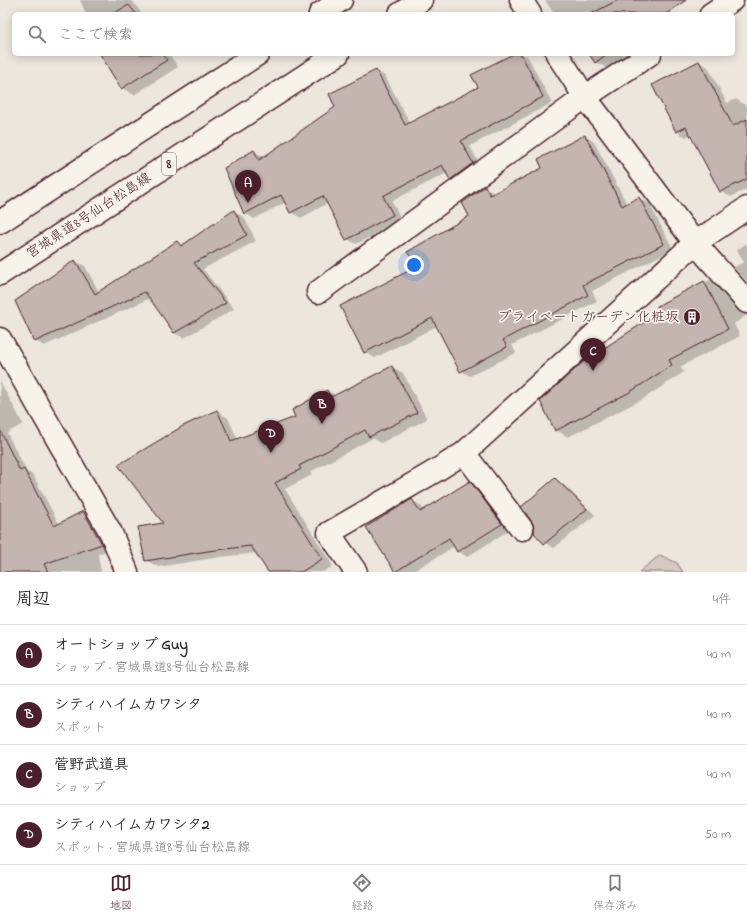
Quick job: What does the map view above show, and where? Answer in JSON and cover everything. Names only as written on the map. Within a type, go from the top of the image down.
[{"type":"street","points":[[323,12],[342,0]]},
{"type":"street","points":[[403,12],[422,0]]},
{"type":"street","points":[[521,0],[529,12]]},
{"type":"street","points":[[714,12],[732,0]]},
{"type":"street","points":[[0,222],[255,56]]},
{"type":"street","name":"宮城県道8号仙台松島線","points":[[0,274],[335,56]]},
{"type":"street","points":[[558,56],[585,97],[695,243],[747,302]]},
{"type":"street","points":[[318,292],[585,97],[647,56]]},
{"type":"street","points":[[356,572],[329,533],[464,453],[695,243],[747,208]]},
{"type":"street","points":[[0,339],[111,533],[126,572]]},
{"type":"street","points":[[464,453],[522,529]]},
{"type":"shaded area","points":[[660,555],[677,563],[683,572],[639,572]]},
{"type":"building","points":[[618,0],[686,0],[669,12],[595,12]]},
{"type":"building","points":[[129,5],[134,12],[116,12]]},
{"type":"building","points":[[101,56],[164,56],[167,60],[121,89]]},
{"type":"building","points":[[509,56],[522,56],[543,97],[461,141],[473,163],[450,180],[442,165],[383,196],[393,215],[346,240],[323,196],[290,213],[281,195],[244,214],[224,168],[254,150],[259,160],[335,107],[329,94],[376,70],[405,125],[478,87],[471,75]]},
{"type":"building","points":[[590,56],[604,56],[595,63]]},
{"type":"building","points":[[699,61],[733,126],[747,119],[747,179],[720,192],[686,127],[676,132],[652,85]]},
{"type":"building","points":[[585,135],[622,206],[639,197],[664,244],[583,285],[588,295],[503,340],[507,347],[460,372],[432,318],[364,353],[340,306],[418,266],[407,252],[469,216],[462,203],[485,186],[490,195],[542,168],[538,159]]},
{"type":"building","points":[[234,210],[247,235],[194,263],[226,303],[174,333],[145,292],[34,342],[15,301],[75,260],[95,294],[177,241],[181,246]]},
{"type":"building","points":[[704,281],[728,329],[669,360],[672,365],[630,392],[555,431],[540,401],[584,361],[660,312],[657,306]]},
{"type":"building","points":[[392,366],[417,413],[369,437],[365,430],[299,466],[301,469],[275,483],[322,559],[301,572],[268,572],[251,546],[145,561],[138,527],[163,523],[118,465],[183,426],[217,410],[231,441],[295,417],[292,410],[327,390],[331,397]]},
{"type":"building","points":[[0,430],[20,471],[24,469],[54,526],[83,511],[102,544],[44,564],[48,572],[0,572]]},
{"type":"building","points":[[555,478],[587,509],[544,544],[534,533],[532,522],[521,507]]},
{"type":"building","points":[[470,481],[502,524],[457,552],[449,538],[395,572],[366,527],[412,499],[420,512]]},
{"type":"place","name":"オートショップ Guy","points":[[248,203]]},
{"type":"place","name":"プライベートガーデン化粧坂","points":[[692,317]]},
{"type":"place","name":"菅野武道具","points":[[593,371]]},
{"type":"place","name":"シティハイムカワシタ","points":[[322,424]]},
{"type":"place","name":"シティハイムカワシタ2","points":[[271,453]]}]
